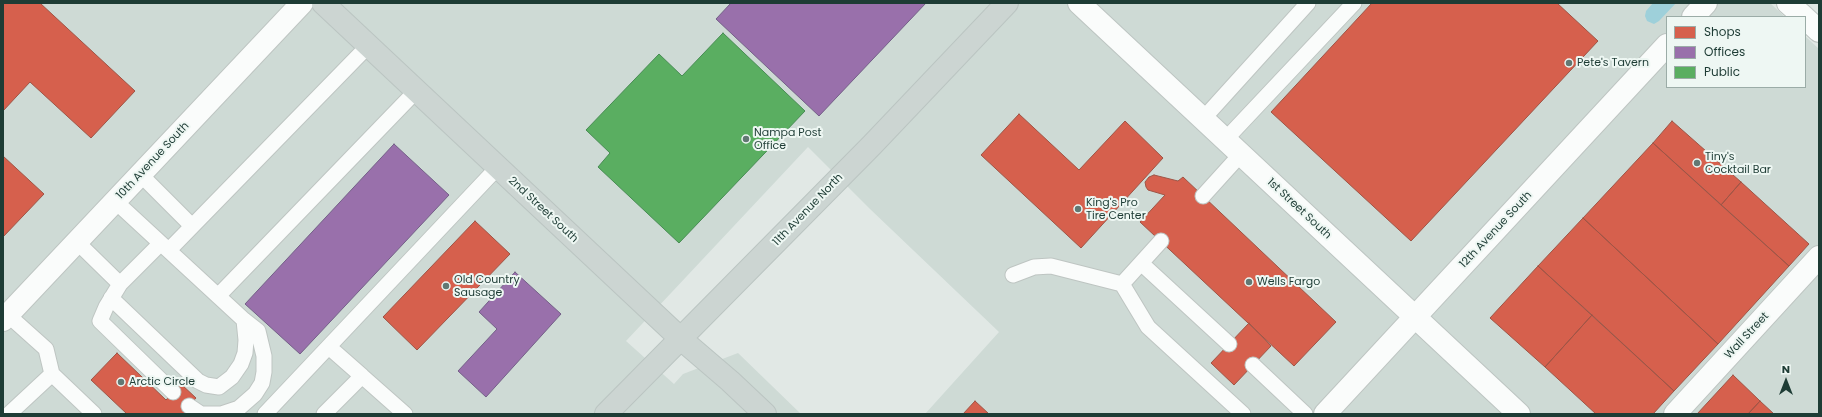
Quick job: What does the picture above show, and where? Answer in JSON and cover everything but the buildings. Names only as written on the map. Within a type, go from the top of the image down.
[{"type":"main road","name":"2nd Street South","points":[[322,3],[681,339],[730,381],[765,414]]},
{"type":"main road","name":"11th Avenue North","points":[[606,414],[872,145],[1007,3]]},
{"type":"street","name":"10th Avenue South","points":[[5,317],[302,3]]},
{"type":"street","name":"1st Street South","points":[[1079,3],[1519,414]]},
{"type":"street","points":[[1694,16],[1706,3]]},
{"type":"street","points":[[1788,3],[1802,16]]},
{"type":"street","points":[[1806,20],[1819,31]]},
{"type":"street","name":"12th Avenue South","points":[[1325,414],[1666,46]]},
{"type":"street","name":"Wall Street","points":[[1676,414],[1819,257]]},
{"type":"lane","points":[[1203,119],[1308,3]]},
{"type":"lane","points":[[1203,196],[1233,147],[1354,3]]},
{"type":"lane","points":[[173,392],[100,321],[111,298],[120,284],[164,247],[192,226],[368,46]]},
{"type":"lane","points":[[218,296],[416,91]]},
{"type":"lane","points":[[265,414],[498,168]]},
{"type":"lane","points":[[140,174],[192,226]]},
{"type":"lane","points":[[115,201],[244,320],[258,331],[264,356],[264,372],[262,383],[255,394],[239,408],[221,414],[201,414],[189,406]]},
{"type":"lane","points":[[1122,284],[1161,241]]},
{"type":"lane","points":[[77,242],[120,284]]},
{"type":"lane","points":[[1141,262],[1229,344]]},
{"type":"lane","points":[[1013,275],[1034,268],[1051,266],[1122,284],[1148,327],[1243,414]]},
{"type":"lane","points":[[111,298],[198,381],[206,385],[219,387],[232,377],[242,364],[246,340],[244,320]]},
{"type":"lane","points":[[5,317],[46,349],[52,374],[94,414]]},
{"type":"lane","points":[[329,347],[362,376],[399,412]]},
{"type":"lane","points":[[1253,365],[1305,414]]},
{"type":"lane","points":[[9,414],[52,374]]},
{"type":"lane","points":[[324,414],[362,376]]},
{"type":"shaded area","points":[[3,3],[1770,3],[1784,16],[1666,16],[1666,88],[1806,88],[1806,37],[1819,49],[1819,414],[925,414],[999,332],[870,209],[808,147],[626,341],[674,384],[683,374],[738,353],[801,414],[3,414]]},
{"type":"water","points":[[1653,3],[1676,3],[1659,21],[1654,24],[1647,21],[1645,16],[1646,11]]},
{"type":"place","name":"Pete's Tavern","points":[[1569,63]]},
{"type":"place","name":"Nampa Post Office","points":[[746,139]]},
{"type":"place","name":"Tiny's Cocktail Bar","points":[[1697,163]]},
{"type":"place","name":"King's Pro Tire Center","points":[[1078,209]]},
{"type":"place","name":"Wells Fargo","points":[[1249,282]]},
{"type":"place","name":"Old Country Sausage","points":[[446,286]]},
{"type":"place","name":"Arctic Circle","points":[[121,382]]}]
